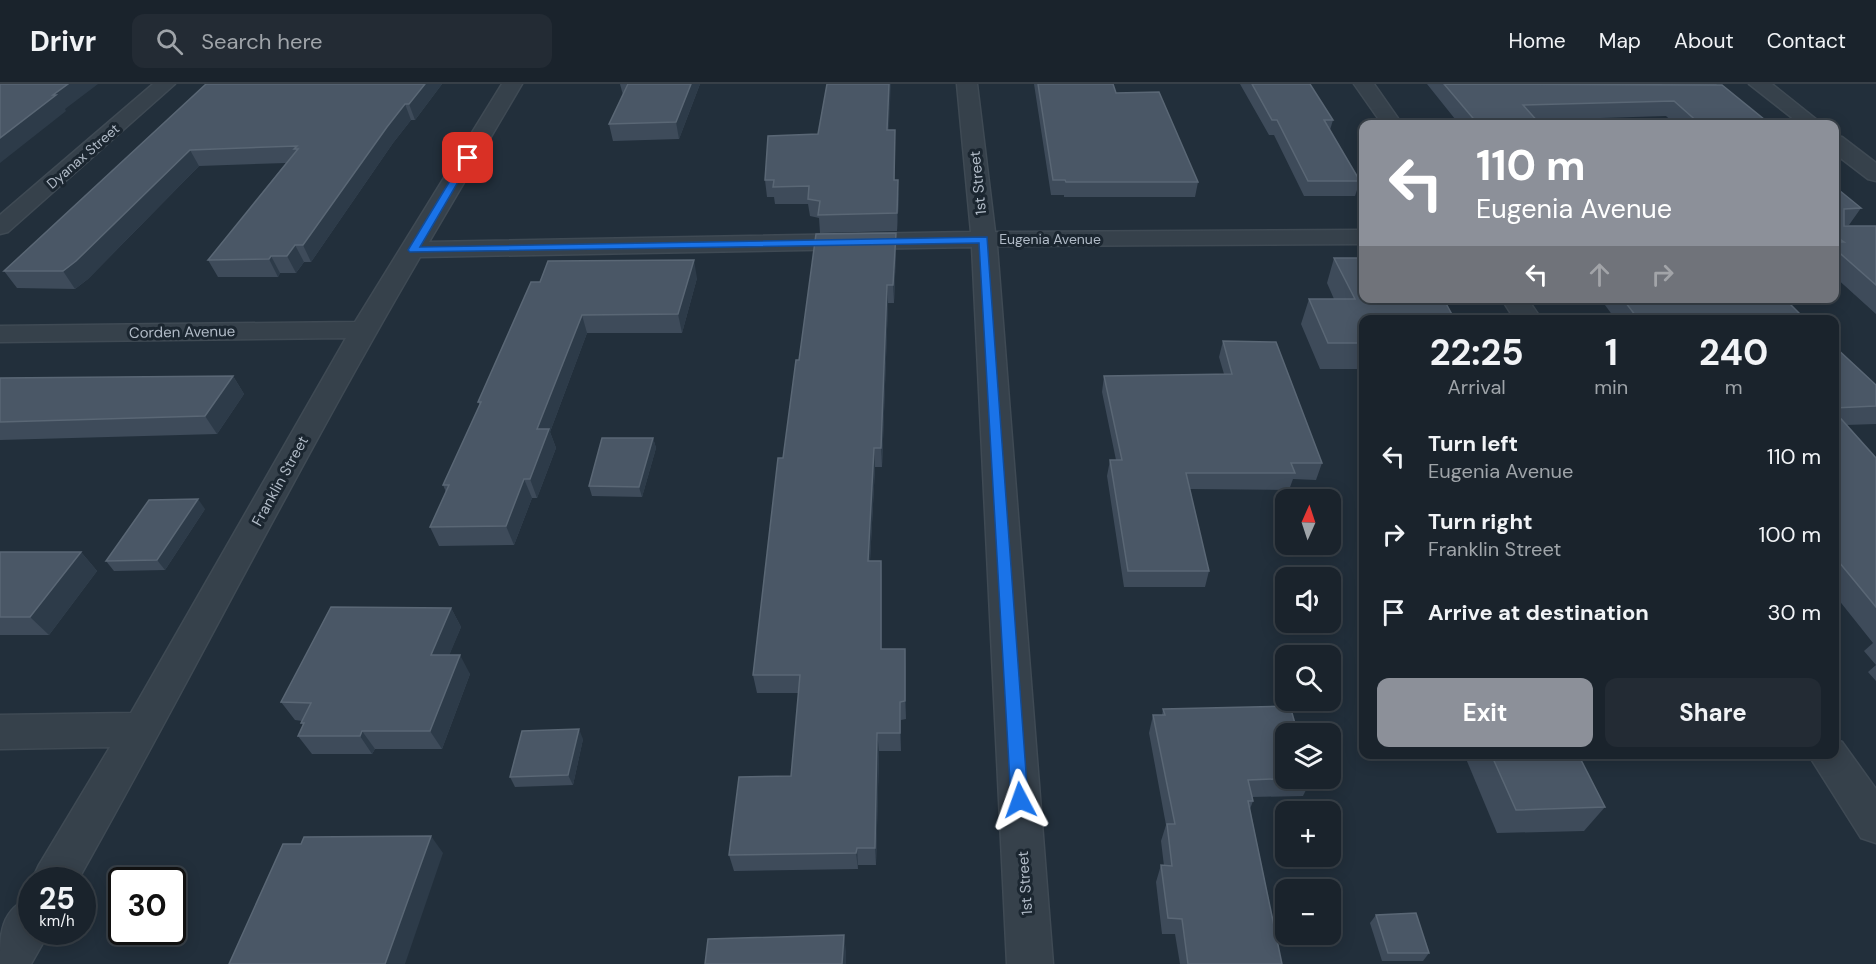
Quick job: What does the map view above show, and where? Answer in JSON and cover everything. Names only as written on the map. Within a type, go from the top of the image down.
[{"type":"street","name":"Dyanax Street","points":[[0,227],[165,84]]},
{"type":"street","name":"Franklin Street","points":[[62,867],[142,730],[364,330],[512,84]]},
{"type":"street","name":"1st Street","points":[[967,84],[984,239],[1030,964]]},
{"type":"street","points":[[1364,84],[1389,120]]},
{"type":"street","points":[[1759,84],[1807,120]]},
{"type":"street","points":[[1839,146],[1876,174]]},
{"type":"street","name":"Eugenia Avenue","points":[[413,250],[984,239],[1359,237]]},
{"type":"street","name":"Corden Avenue","points":[[0,334],[364,330]]},
{"type":"street","points":[[0,732],[142,730]]},
{"type":"street","points":[[1831,759],[1876,824]]},
{"type":"street","points":[[5,964],[18,942]]},
{"type":"building","points":[[0,84],[68,84],[0,138]]},
{"type":"building","points":[[206,84],[425,84],[387,127],[303,245],[295,245],[287,256],[271,256],[269,259],[208,260],[298,149],[294,149],[297,146],[190,150],[63,271],[4,271]]},
{"type":"building","points":[[628,84],[691,84],[676,122],[609,124]]},
{"type":"building","points":[[827,84],[889,84],[887,130],[895,130],[894,180],[898,180],[897,213],[818,215],[820,201],[808,199],[809,186],[773,187],[774,180],[765,180],[768,136],[818,134]]},
{"type":"building","points":[[1038,84],[1113,84],[1116,93],[1159,92],[1198,182],[1066,182],[1065,180],[1053,180]]},
{"type":"building","points":[[1252,84],[1310,84],[1333,120],[1324,120],[1359,181],[1308,181],[1277,120],[1272,120]]},
{"type":"building","points":[[1444,84],[1722,85],[1765,120],[1695,120],[1674,101],[1523,105],[1536,120],[1475,120]]},
{"type":"building","points":[[1839,190],[1861,208],[1844,209],[1844,226],[1876,226],[1876,285],[1839,252],[1839,242],[1844,242],[1839,238]]},
{"type":"building","points":[[896,233],[893,285],[887,285],[881,448],[874,448],[868,561],[881,561],[881,649],[905,649],[905,701],[900,702],[900,733],[877,733],[875,848],[857,848],[856,853],[729,855],[739,777],[791,776],[800,675],[753,675],[778,458],[783,458],[816,234]]},
{"type":"building","points":[[1334,258],[1359,258],[1359,303],[1446,303],[1452,315],[1359,315],[1359,343],[1328,343],[1309,299],[1355,299]]},
{"type":"building","points":[[694,260],[678,314],[582,315],[537,429],[549,429],[530,479],[524,479],[506,526],[430,527],[449,485],[443,485],[481,402],[478,402],[531,282],[540,282],[548,261]]},
{"type":"building","points":[[1626,303],[1789,303],[1801,315],[1635,315]]},
{"type":"building","points":[[1223,341],[1276,342],[1322,463],[1291,463],[1295,473],[1186,473],[1209,571],[1128,571],[1110,460],[1122,460],[1104,376],[1232,374]]},
{"type":"building","points":[[1839,351],[1876,385],[1876,406],[1839,408]]},
{"type":"building","points":[[233,376],[205,416],[0,422],[0,378]]},
{"type":"building","points":[[1839,417],[1876,458],[1876,607],[1839,562]]},
{"type":"building","points":[[602,438],[653,438],[639,487],[589,486]]},
{"type":"building","points":[[198,499],[157,560],[106,561],[149,500]]},
{"type":"building","points":[[0,552],[81,552],[30,617],[0,617]]},
{"type":"building","points":[[331,607],[451,608],[431,655],[460,655],[430,731],[362,731],[360,736],[298,736],[304,723],[301,723],[311,703],[281,702]]},
{"type":"building","points":[[1275,706],[1275,711],[1291,711],[1295,723],[1275,723],[1275,779],[1248,780],[1253,801],[1248,801],[1275,930],[1275,945],[1278,945],[1282,964],[1188,964],[1182,919],[1168,918],[1161,865],[1172,866],[1167,824],[1175,824],[1153,715],[1165,715],[1163,709]]},
{"type":"building","points":[[579,729],[568,775],[510,777],[522,731]]},
{"type":"building","points":[[1493,759],[1581,759],[1605,807],[1516,810]]},
{"type":"building","points":[[431,836],[385,964],[229,964],[283,844],[301,844],[304,837]]},
{"type":"building","points":[[1416,913],[1429,953],[1388,953],[1376,915]]},
{"type":"building","points":[[844,935],[842,964],[705,964],[708,939]]},
{"type":"route","points":[[468,158],[413,250],[984,239],[1020,800]]}]
